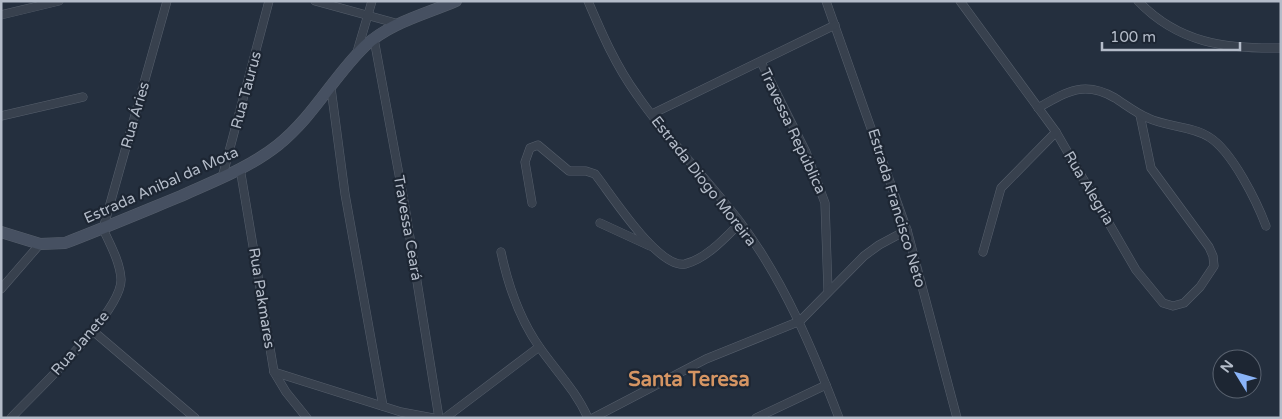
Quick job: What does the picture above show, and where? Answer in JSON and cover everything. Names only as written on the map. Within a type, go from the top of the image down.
[{"type":"street","points":[[1,15],[59,1]]},
{"type":"street","name":"Rua Áries","points":[[103,228],[167,1]]},
{"type":"street","name":"Rua Taurus","points":[[222,178],[269,1]]},
{"type":"street","points":[[315,1],[399,24]]},
{"type":"street","points":[[356,56],[372,1]]},
{"type":"street","name":"Estrada Anibal da Mota","points":[[1,232],[40,244],[65,243],[222,178],[278,145],[317,107],[356,56],[374,39],[399,24],[456,1]]},
{"type":"street","name":"Estrada Diogo Moreira","points":[[588,1],[611,53],[652,114],[740,223],[800,321],[839,418]]},
{"type":"street","name":"Estrada Francisco Neto","points":[[826,1],[907,230],[957,418]]},
{"type":"street","name":"Rua Alegria","points":[[960,1],[1056,132],[1136,270],[1163,303],[1173,306],[1184,303],[1206,280],[1214,266],[1214,256],[1209,246],[1152,168],[1140,115]]},
{"type":"street","points":[[1138,1],[1154,18],[1179,33],[1213,44],[1246,49],[1281,48]]},
{"type":"street","points":[[652,114],[835,25]]},
{"type":"street","name":"Travessa Ceará","points":[[374,39],[405,207],[439,418]]},
{"type":"street","name":"Travessa República","points":[[761,62],[806,152],[825,203],[828,290]]},
{"type":"street","points":[[331,88],[345,194],[383,406]]},
{"type":"street","points":[[1038,108],[1074,89],[1086,89],[1114,98],[1140,115],[1158,123],[1210,137],[1218,144],[1256,198],[1266,226]]},
{"type":"street","points":[[1,116],[83,97]]},
{"type":"street","points":[[983,252],[1001,188],[1056,132]]},
{"type":"street","points":[[532,203],[525,162],[530,148],[538,144],[569,171],[586,171],[595,174],[652,247],[673,263],[683,264],[695,260],[720,243],[740,223]]},
{"type":"street","name":"Rua Pakmares","points":[[240,168],[274,372],[286,392],[307,418]]},
{"type":"street","points":[[600,223],[652,247]]},
{"type":"street","name":"Rua Janete","points":[[11,418],[94,331],[115,302],[120,291],[121,279],[116,258],[103,228]]},
{"type":"street","points":[[593,418],[706,358],[800,321],[828,290],[864,256],[879,244],[907,230]]},
{"type":"street","points":[[1,289],[40,244]]},
{"type":"street","points":[[501,252],[511,290],[528,328],[539,347],[578,396],[588,418]]},
{"type":"street","points":[[94,331],[194,418]]},
{"type":"street","points":[[445,418],[454,416],[539,347]]},
{"type":"street","points":[[274,372],[383,406],[433,418]]},
{"type":"street","points":[[756,418],[826,385]]},
{"type":"district","name":"Santa Teresa","points":[[689,380]]}]
